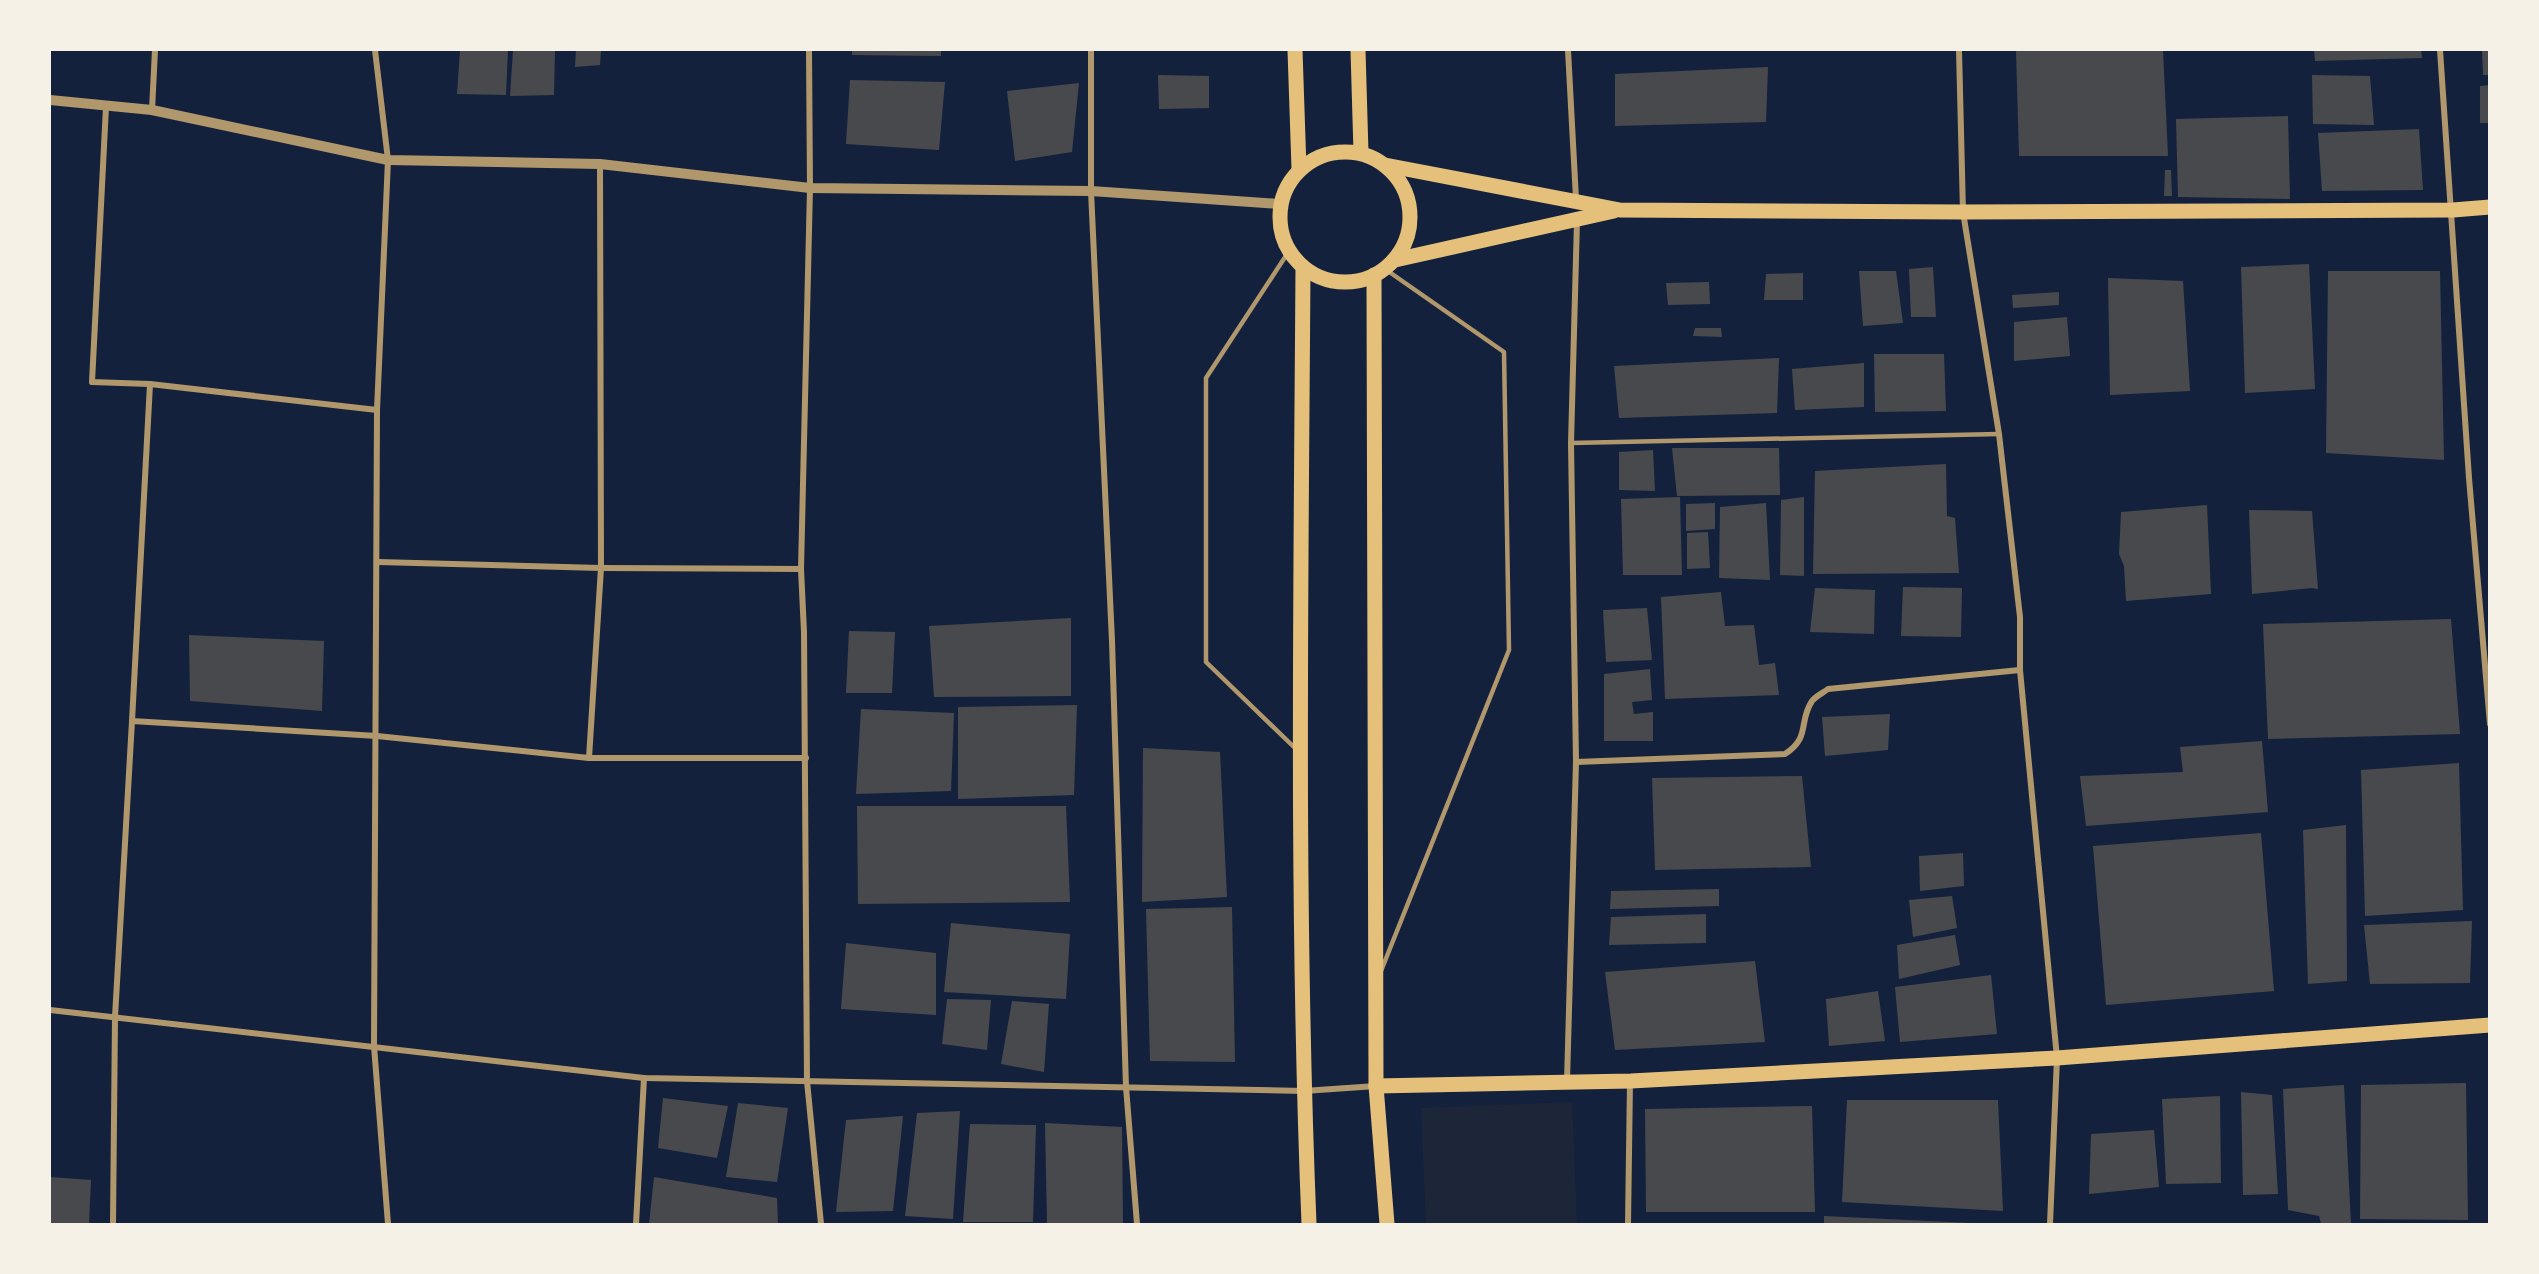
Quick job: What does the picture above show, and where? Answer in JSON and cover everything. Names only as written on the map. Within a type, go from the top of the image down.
[{"type":"main road","points":[[1294,50],[1299,169]]},
{"type":"main road","points":[[1358,50],[1361,153]]},
{"type":"main road","points":[[1387,1224],[1376,1086],[1385,268],[1406,242],[1410,221],[1408,200],[1400,181],[1374,157],[1339,151],[1317,156],[1299,169],[1286,185],[1280,204],[1279,221],[1282,236],[1289,251],[1303,267],[1319,277],[1338,282],[1356,281],[1385,268],[1620,210]]},
{"type":"main road","points":[[1385,165],[1620,210],[1963,212],[2453,210],[2490,207]]},
{"type":"main road","points":[[1303,267],[1300,753],[1304,1091],[1309,1224]]},
{"type":"main road","points":[[1376,1086],[1630,1081],[2057,1058],[2490,1025]]},
{"type":"street","points":[[152,110],[155,50]]},
{"type":"street","points":[[375,50],[388,160],[377,410],[374,1046],[388,1224]]},
{"type":"street","points":[[808,50],[810,188],[801,568],[806,758],[807,1081],[821,1224]]},
{"type":"street","points":[[1091,50],[1091,191],[1112,641],[1126,1087],[1137,1224]]},
{"type":"street","points":[[1567,1082],[1576,762],[1571,442],[1578,219],[1568,50]]},
{"type":"street","points":[[1959,50],[1963,212],[1999,434],[2020,617],[2020,670],[2057,1058],[2050,1224]]},
{"type":"street","points":[[2440,50],[2453,210],[2469,478],[2490,724]]},
{"type":"street","points":[[50,100],[152,110],[388,160],[600,164],[810,188],[1091,191],[1280,204]]},
{"type":"street","points":[[106,107],[92,382],[150,384],[377,410]]},
{"type":"street","points":[[590,758],[601,568],[600,164]]},
{"type":"street","points":[[113,1224],[115,1017],[150,384]]},
{"type":"street","points":[[378,562],[601,568],[801,568]]},
{"type":"street","points":[[1576,762],[1785,754],[1796,747],[1802,736],[1808,711],[1814,698],[1828,689],[2020,670]]},
{"type":"street","points":[[132,721],[377,736],[590,758],[806,758]]},
{"type":"street","points":[[50,1010],[644,1078],[1304,1091],[1376,1086]]},
{"type":"street","points":[[636,1224],[644,1078]]},
{"type":"street","points":[[1628,1224],[1630,1081]]},
{"type":"lane","points":[[1289,251],[1206,378],[1206,662],[1300,753]]},
{"type":"lane","points":[[1376,982],[1509,650],[1504,352],[1385,268]]},
{"type":"lane","points":[[1571,442],[1999,434]]},
{"type":"shaded area","points":[[1572,1102],[1577,1224],[1426,1224],[1421,1108]]},
{"type":"building","points":[[460,50],[508,50],[506,95],[457,94]]},
{"type":"building","points":[[513,50],[555,50],[554,95],[510,96]]},
{"type":"building","points":[[576,50],[601,50],[600,65],[575,67]]},
{"type":"building","points":[[852,50],[941,50],[941,56],[852,55]]},
{"type":"building","points":[[2016,50],[2163,50],[2168,156],[2019,156]]},
{"type":"building","points":[[2314,50],[2421,50],[2422,58],[2315,61]]},
{"type":"building","points":[[2482,50],[2490,50],[2490,75],[2483,75]]},
{"type":"building","points":[[1768,67],[1766,122],[1615,126],[1615,74]]},
{"type":"building","points":[[1158,75],[1209,76],[1209,108],[1159,109]]},
{"type":"building","points":[[2312,75],[2370,76],[2374,125],[2313,124]]},
{"type":"building","points":[[850,80],[945,82],[939,150],[846,144]]},
{"type":"building","points":[[1079,83],[1072,152],[1015,161],[1007,91]]},
{"type":"building","points":[[2490,85],[2490,123],[2480,123],[2480,86]]},
{"type":"building","points":[[2288,116],[2290,199],[2178,197],[2176,119]]},
{"type":"building","points":[[2419,129],[2423,190],[2322,191],[2318,133]]},
{"type":"building","points":[[2165,170],[2171,170],[2172,196],[2164,196]]},
{"type":"building","points":[[2309,264],[2315,389],[2245,393],[2241,267]]},
{"type":"building","points":[[1933,267],[1936,317],[1911,317],[1909,269]]},
{"type":"building","points":[[1859,271],[1896,271],[1903,323],[1863,326]]},
{"type":"building","points":[[2328,271],[2440,271],[2444,460],[2326,453]]},
{"type":"building","points":[[1803,273],[1803,300],[1764,300],[1766,274]]},
{"type":"building","points":[[2108,278],[2183,281],[2190,391],[2110,395]]},
{"type":"building","points":[[1709,282],[1710,304],[1668,305],[1666,283]]},
{"type":"building","points":[[2059,292],[2059,305],[2013,308],[2012,295]]},
{"type":"building","points":[[2067,317],[2070,356],[2014,361],[2014,322]]},
{"type":"building","points":[[1695,328],[1721,328],[1722,337],[1693,336]]},
{"type":"building","points":[[1874,354],[1944,354],[1946,411],[1875,412]]},
{"type":"building","points":[[1779,358],[1777,413],[1619,418],[1614,366]]},
{"type":"building","points":[[1864,363],[1864,407],[1795,410],[1792,369]]},
{"type":"building","points":[[1672,448],[1779,448],[1780,495],[1677,496]]},
{"type":"building","points":[[1653,450],[1655,491],[1619,490],[1619,452]]},
{"type":"building","points":[[1946,464],[1947,516],[1955,518],[1959,573],[1813,574],[1815,471]]},
{"type":"building","points":[[1680,497],[1682,575],[1623,575],[1621,499]]},
{"type":"building","points":[[1804,497],[1804,576],[1780,575],[1781,500]]},
{"type":"building","points":[[1715,503],[1715,529],[1686,531],[1686,504]]},
{"type":"building","points":[[1766,503],[1770,580],[1719,578],[1720,507]]},
{"type":"building","points":[[2207,505],[2211,594],[2126,601],[2124,566],[2119,554],[2121,512]]},
{"type":"building","points":[[2249,510],[2312,511],[2318,589],[2252,594]]},
{"type":"building","points":[[1708,532],[1710,568],[1687,569],[1687,533]]},
{"type":"building","points":[[1903,587],[1962,588],[1961,637],[1901,636]]},
{"type":"building","points":[[1815,588],[1875,590],[1874,634],[1810,632]]},
{"type":"building","points":[[1721,592],[1725,626],[1754,625],[1759,665],[1775,663],[1779,695],[1665,699],[1661,597]]},
{"type":"building","points":[[1647,608],[1652,660],[1606,662],[1603,610]]},
{"type":"building","points":[[1071,618],[1071,696],[934,697],[929,626]]},
{"type":"building","points":[[2451,619],[2460,734],[2268,739],[2263,624]]},
{"type":"building","points":[[849,631],[895,632],[892,693],[846,693]]},
{"type":"building","points":[[189,635],[324,641],[322,711],[190,701]]},
{"type":"building","points":[[1650,669],[1652,700],[1632,702],[1634,714],[1653,712],[1653,741],[1604,741],[1604,674]]},
{"type":"building","points":[[1077,705],[1074,795],[958,799],[958,707]]},
{"type":"building","points":[[861,709],[954,713],[951,791],[856,794]]},
{"type":"building","points":[[1890,714],[1888,750],[1825,756],[1822,717]]},
{"type":"building","points":[[2262,741],[2268,812],[2086,826],[2080,776],[2183,772],[2180,747]]},
{"type":"building","points":[[1143,748],[1220,752],[1227,897],[1142,902]]},
{"type":"building","points":[[2459,763],[2463,910],[2365,916],[2361,770]]},
{"type":"building","points":[[1802,776],[1811,867],[1655,870],[1652,778]]},
{"type":"building","points":[[857,806],[1066,806],[1070,902],[858,904]]},
{"type":"building","points":[[2346,825],[2347,981],[2308,984],[2303,830]]},
{"type":"building","points":[[2261,833],[2274,991],[2106,1005],[2093,846]]},
{"type":"building","points":[[1963,853],[1964,886],[1920,891],[1919,856]]},
{"type":"building","points":[[1719,889],[1719,906],[1610,909],[1611,891]]},
{"type":"building","points":[[1952,896],[1957,928],[1913,937],[1909,900]]},
{"type":"building","points":[[1232,907],[1235,1062],[1150,1061],[1146,909]]},
{"type":"building","points":[[1706,914],[1706,943],[1609,945],[1611,917]]},
{"type":"building","points":[[2472,921],[2470,983],[2370,984],[2364,925]]},
{"type":"building","points":[[951,923],[1070,934],[1066,999],[944,992]]},
{"type":"building","points":[[1955,935],[1960,965],[1899,979],[1897,945]]},
{"type":"building","points":[[846,943],[936,953],[936,1015],[841,1009]]},
{"type":"building","points":[[1755,961],[1765,1042],[1615,1050],[1605,972]]},
{"type":"building","points":[[1991,975],[1997,1034],[1900,1042],[1895,987]]},
{"type":"building","points":[[1878,991],[1885,1041],[1829,1046],[1826,999]]},
{"type":"building","points":[[947,999],[991,1000],[987,1050],[942,1044]]},
{"type":"building","points":[[1012,1001],[1049,1004],[1044,1072],[1001,1064]]},
{"type":"building","points":[[2466,1083],[2468,1220],[2360,1219],[2361,1085]]},
{"type":"building","points":[[2344,1085],[2351,1224],[2321,1224],[2319,1216],[2288,1210],[2283,1089]]},
{"type":"building","points":[[2241,1092],[2272,1095],[2278,1194],[2243,1195]]},
{"type":"building","points":[[2220,1096],[2221,1183],[2166,1184],[2162,1099]]},
{"type":"building","points":[[663,1098],[728,1106],[717,1158],[658,1148]]},
{"type":"building","points":[[1847,1100],[1998,1100],[2003,1211],[1842,1202]]},
{"type":"building","points":[[738,1103],[788,1108],[777,1182],[726,1177]]},
{"type":"building","points":[[1812,1106],[1815,1212],[1646,1212],[1645,1109]]},
{"type":"building","points":[[960,1111],[953,1219],[905,1216],[917,1113]]},
{"type":"building","points":[[903,1116],[893,1211],[836,1212],[846,1120]]},
{"type":"building","points":[[1045,1123],[1122,1127],[1123,1224],[1047,1223]]},
{"type":"building","points":[[970,1124],[1036,1125],[1033,1222],[963,1222]]},
{"type":"building","points":[[2154,1130],[2159,1187],[2089,1194],[2091,1134]]},
{"type":"building","points":[[50,1177],[91,1180],[89,1224],[50,1224]]},
{"type":"building","points":[[654,1177],[777,1198],[778,1224],[649,1224]]},
{"type":"building","points":[[1824,1216],[1971,1223],[1971,1224],[1824,1224]]}]
